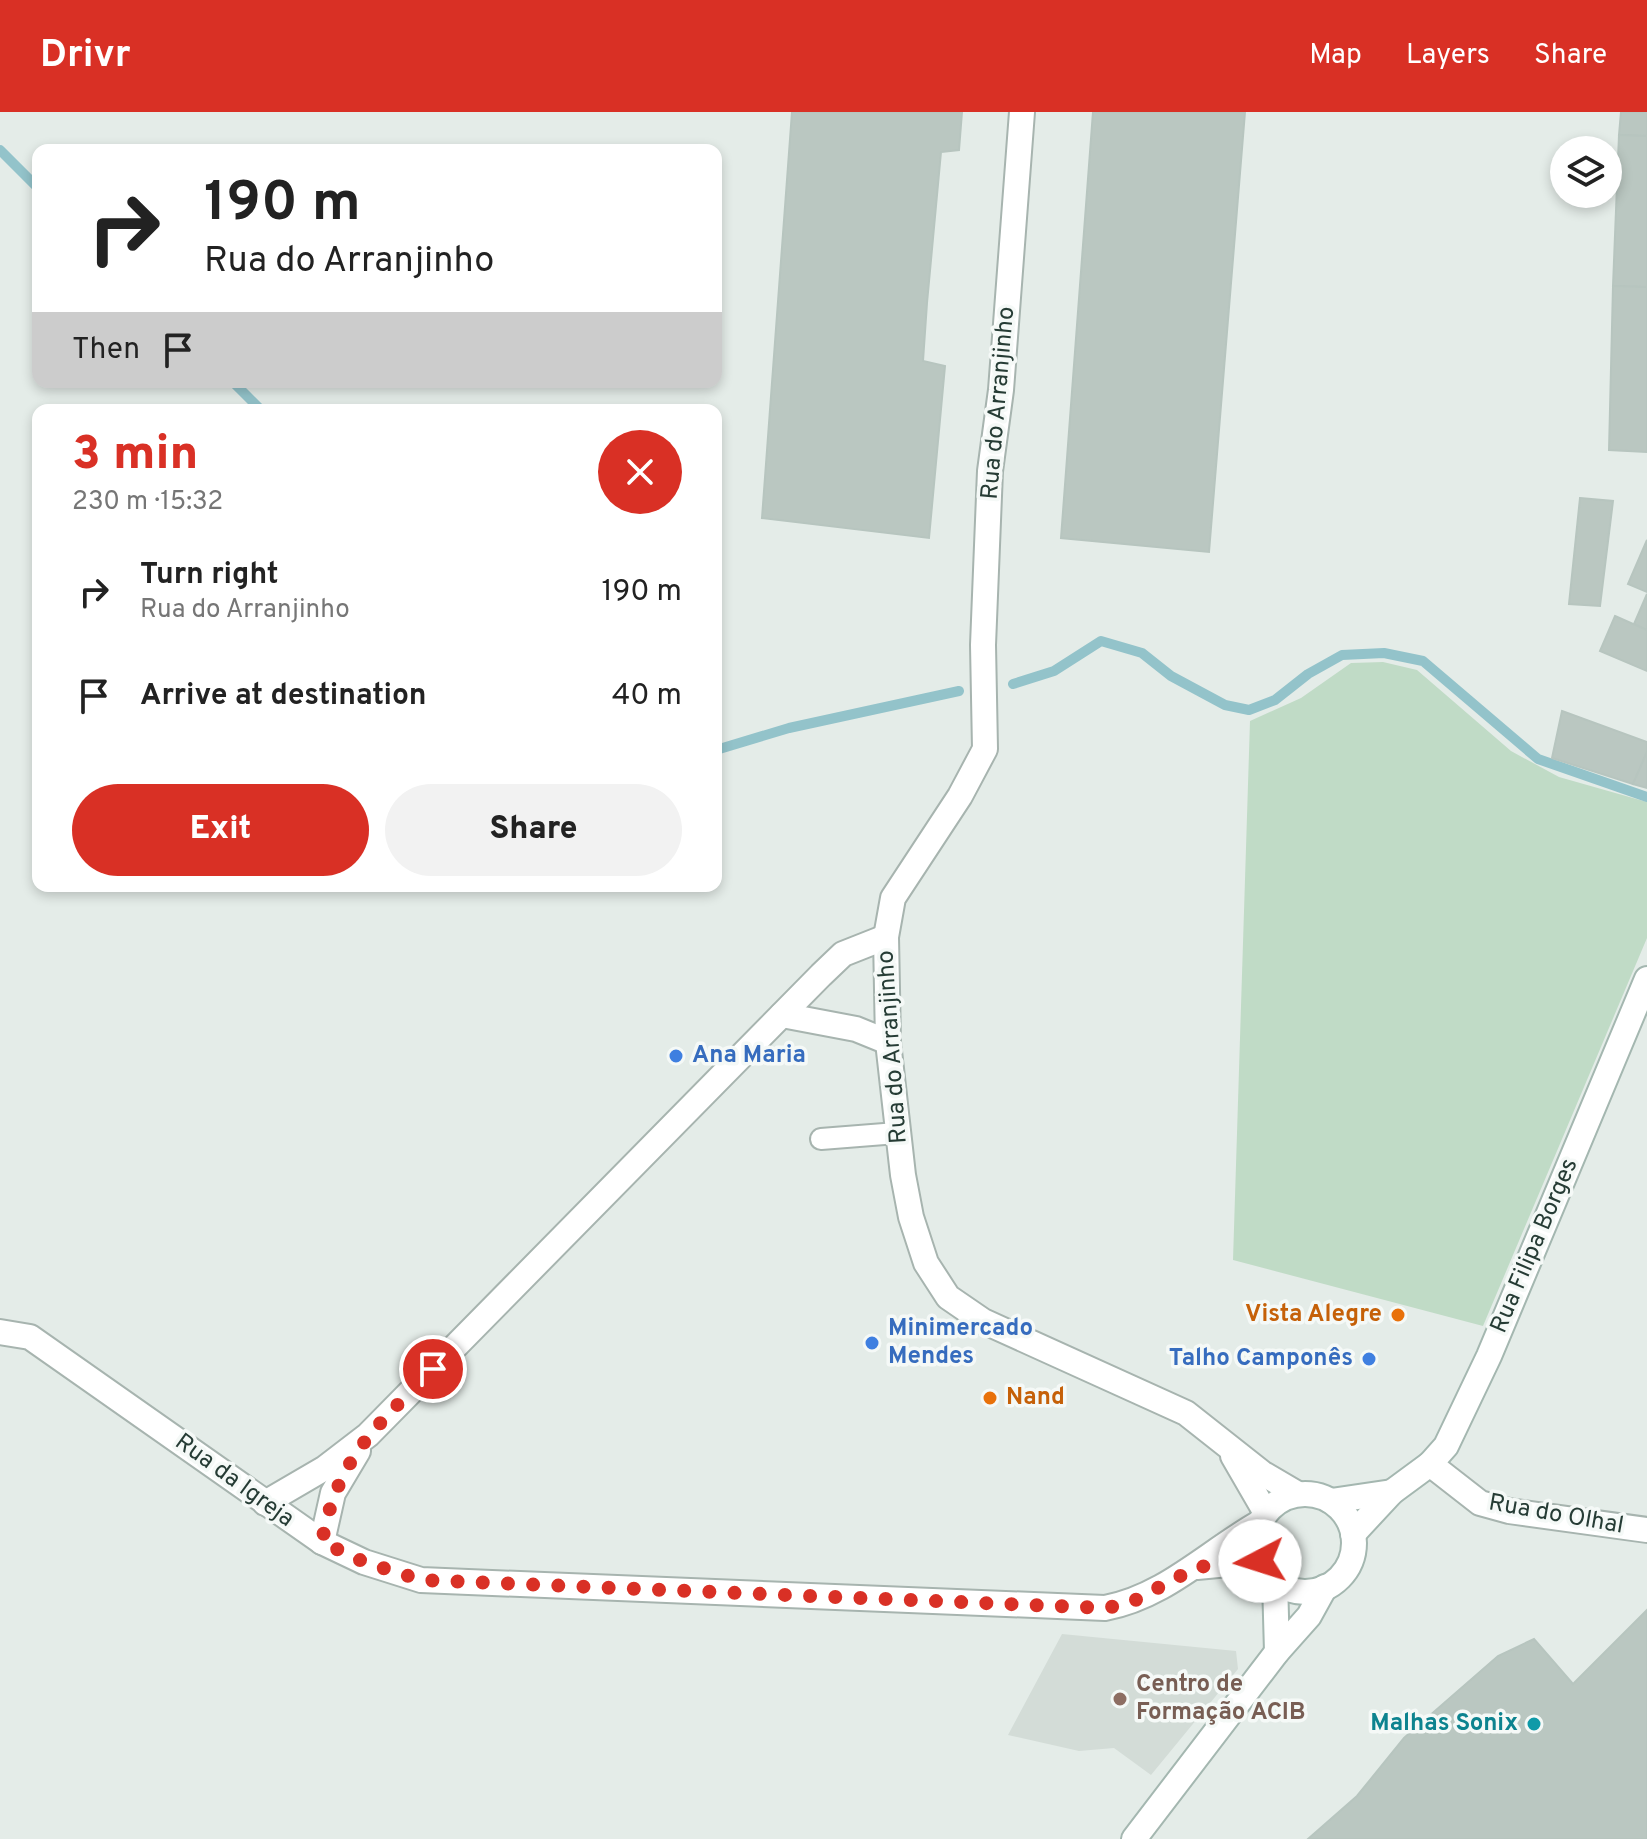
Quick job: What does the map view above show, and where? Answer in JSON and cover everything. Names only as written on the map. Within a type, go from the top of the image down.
[{"type":"street","name":"Rua do Arranjinho","points":[[1022,112],[1001,390],[990,471],[983,645],[985,749],[960,796],[893,898],[886,937],[888,1042],[897,1133],[911,1217],[926,1263],[948,1297],[983,1321],[1186,1413],[1262,1473],[1298,1494]]},
{"type":"street","points":[[265,1503],[325,1468],[368,1435],[843,954],[886,937]]},
{"type":"street","name":"Rua Filipa Borges","points":[[1353,1534],[1392,1492],[1430,1464],[1446,1446],[1489,1356],[1647,979]]},
{"type":"street","points":[[782,1015],[826,1021],[888,1042]]},
{"type":"street","name":"Rua da Igreja","points":[[0,1332],[30,1337],[322,1542],[364,1562],[421,1580],[1105,1608],[1128,1604],[1197,1567],[1216,1549],[1263,1518]]},
{"type":"street","points":[[322,1542],[333,1493],[368,1435]]},
{"type":"street","name":"Rua do Arranjinho","points":[[1229,1447],[1263,1518]]},
{"type":"street","name":"Rua do Olhal","points":[[1430,1464],[1480,1503],[1509,1511],[1647,1530]]},
{"type":"street","name":"Rua Filipa Borges","points":[[1331,1501],[1392,1492]]},
{"type":"street","points":[[1134,1839],[1277,1652],[1309,1616],[1325,1587],[1345,1571],[1351,1559],[1353,1534],[1349,1521],[1331,1501],[1298,1494],[1286,1498],[1263,1518],[1256,1548],[1260,1561],[1275,1581],[1299,1591],[1325,1587]]},
{"type":"street","name":"Rua da Igreja","points":[[1197,1567],[1260,1561]]},
{"type":"street","points":[[1275,1581],[1277,1652]]},
{"type":"lane","points":[[821,1139],[897,1133]]},
{"type":"shaded area","name":"Centro de Formação ACIB","points":[[1062,1634],[1236,1651],[1238,1669],[1151,1775],[1114,1748],[1079,1751],[1008,1735]]},
{"type":"green space","points":[[1383,662],[1417,670],[1511,751],[1559,777],[1647,802],[1647,938],[1483,1326],[1233,1260],[1250,721],[1301,698],[1351,663]]},
{"type":"building","points":[[792,112],[962,112],[959,150],[941,152],[927,303],[923,361],[945,366],[929,538],[762,518]]},
{"type":"building","points":[[1093,112],[1245,112],[1209,552],[1061,538]]},
{"type":"building","points":[[1621,112],[1647,112],[1647,136],[1619,135]]},
{"type":"building","points":[[1619,135],[1647,136],[1647,287],[1613,286],[1616,208],[1622,208],[1622,136]]},
{"type":"building","points":[[1613,286],[1647,287],[1647,452],[1609,450]]},
{"type":"building","points":[[1580,498],[1613,501],[1600,606],[1569,604]]},
{"type":"building","points":[[1647,540],[1647,592],[1628,584]]},
{"type":"building","points":[[1647,594],[1647,630],[1634,624]]},
{"type":"building","points":[[1615,616],[1647,630],[1647,671],[1600,651]]},
{"type":"building","points":[[1562,711],[1647,742],[1647,752],[1633,784],[1552,758]]},
{"type":"building","points":[[1647,752],[1647,788],[1633,784]]},
{"type":"building","name":"Malhas Sonix","points":[[1647,1610],[1647,1839],[1308,1839],[1357,1796],[1404,1738],[1498,1656],[1534,1639],[1573,1684]]},
{"type":"waterway","points":[[0,150],[32,182]]},
{"type":"waterway","points":[[239,388],[255,404]]},
{"type":"waterway","points":[[1013,684],[1054,671],[1101,641],[1142,653],[1171,676],[1225,705],[1249,710],[1275,700],[1308,674],[1342,655],[1384,653],[1423,661],[1538,759],[1647,797]]},
{"type":"waterway","points":[[722,748],[789,728],[959,691]]},
{"type":"place","name":"Ana Maria","points":[[676,1056]]},
{"type":"place","name":"Vista Alegre","points":[[1398,1315]]},
{"type":"place","name":"Minimercado Mendes","points":[[872,1343]]},
{"type":"place","name":"Talho Camponês","points":[[1369,1359]]},
{"type":"place","name":"Nand","points":[[990,1398]]},
{"type":"place","name":"Centro de Formação ACIB","points":[[1120,1699]]},
{"type":"place","name":"Malhas Sonix","points":[[1534,1724]]},
{"type":"route","points":[[433,1369],[368,1435],[333,1493],[322,1542],[364,1562],[421,1580],[1105,1608],[1128,1604],[1197,1567],[1260,1561]]}]
